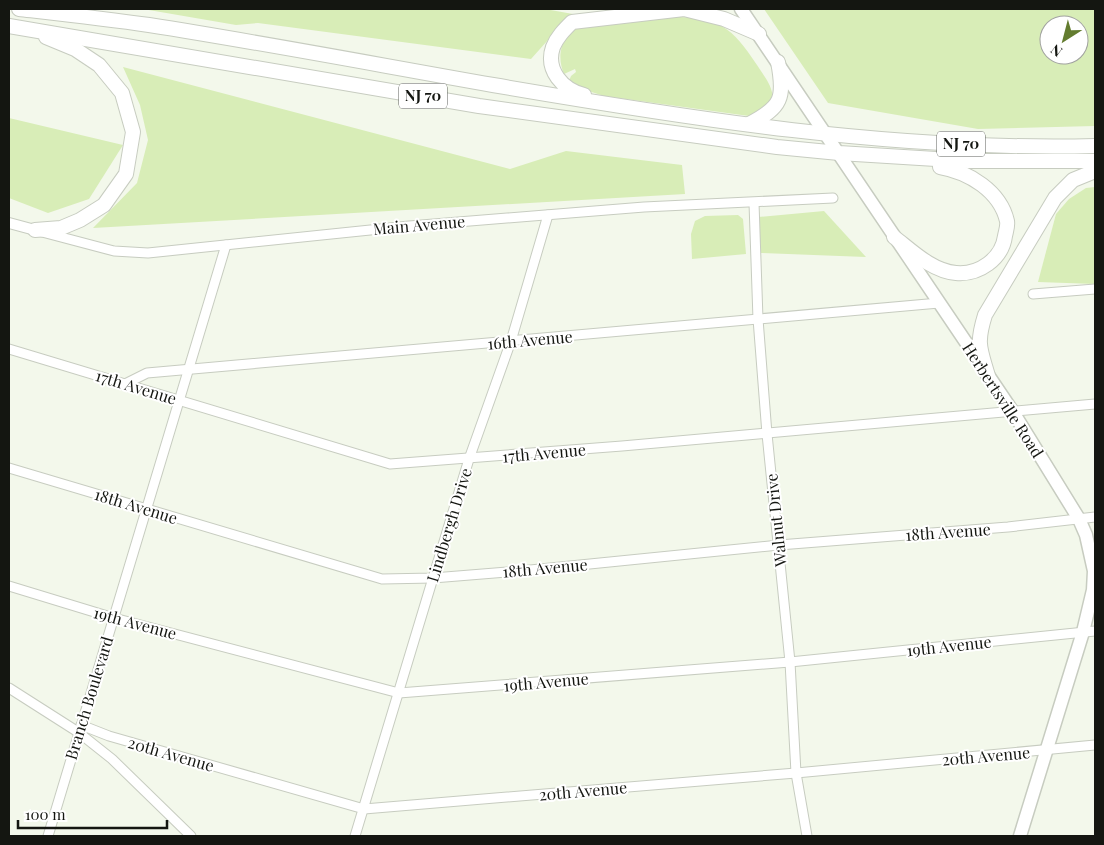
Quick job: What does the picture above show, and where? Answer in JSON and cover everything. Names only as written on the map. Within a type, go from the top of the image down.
[{"type":"highway","name":"NJ 70","points":[[19,9],[148,25],[638,110],[826,134],[942,144],[1044,147],[1095,146]]},
{"type":"highway","points":[[106,9],[148,25]]},
{"type":"highway","points":[[638,110],[578,94],[567,88],[558,79],[552,64],[552,49],[560,34],[572,22],[684,9],[724,19],[759,34]]},
{"type":"highway","name":"NJ 70","points":[[15,27],[479,106],[777,147],[968,161],[1095,161]]},
{"type":"highway","points":[[15,27],[75,49],[99,65],[122,94],[133,132],[126,174],[104,205],[80,220],[62,228],[35,230]]},
{"type":"highway","points":[[749,124],[769,114],[776,106],[781,93],[782,82],[778,62]]},
{"type":"highway","points":[[873,155],[956,170],[984,186],[1000,202],[1008,223],[1004,245],[992,262],[974,272],[955,273],[937,268],[894,237]]},
{"type":"highway","points":[[988,376],[978,344],[985,314],[1055,198],[1073,180],[1095,171]]},
{"type":"main road","name":"Herbertsville Road","points":[[741,9],[1012,412],[1080,518],[1086,535],[1094,571],[1089,631],[1020,836]]},
{"type":"street","name":"Main Avenue","points":[[9,223],[114,252],[148,253],[408,226],[644,207],[833,198]]},
{"type":"street","name":"Walnut Drive","points":[[754,203],[758,319],[767,434],[790,662],[796,773],[807,836]]},
{"type":"street","name":"Lindbergh Drive","points":[[355,836],[400,693],[469,458],[511,341],[548,215]]},
{"type":"street","name":"Branch Boulevard","points":[[48,836],[226,245]]},
{"type":"street","points":[[1033,294],[1095,289]]},
{"type":"street","name":"16th Avenue","points":[[125,384],[147,373],[939,303]]},
{"type":"street","name":"17th Avenue","points":[[9,349],[390,464],[767,434],[1095,404]]},
{"type":"street","name":"18th Avenue","points":[[9,468],[382,579],[433,578],[779,545],[1008,527],[1095,517]]},
{"type":"street","name":"19th Avenue","points":[[9,586],[114,618],[400,693],[790,662],[1089,631]]},
{"type":"street","points":[[9,688],[80,728],[191,836]]},
{"type":"street","name":"20th Avenue","points":[[80,728],[364,809],[796,773],[1095,745]]},
{"type":"green space","points":[[143,9],[545,9],[573,14],[560,24],[531,59],[258,23],[236,25]]},
{"type":"green space","points":[[764,9],[1095,9],[1095,126],[978,129],[828,103]]},
{"type":"green space","points":[[672,17],[702,19],[713,22],[732,33],[740,41],[765,77],[770,86],[773,100],[767,106],[749,116],[604,96],[579,88],[569,81],[576,72],[575,69],[564,74],[560,58],[563,44],[572,32],[578,28],[586,25]]},
{"type":"green space","points":[[123,67],[510,169],[566,151],[682,165],[685,194],[93,228],[137,183],[148,140],[140,105]]},
{"type":"green space","points":[[9,118],[123,145],[89,199],[48,213],[9,198]]},
{"type":"green space","points":[[1095,187],[1095,284],[1038,282],[1056,214],[1069,199],[1086,188]]},
{"type":"green space","points":[[824,211],[866,257],[761,253],[758,217]]},
{"type":"green space","points":[[738,215],[743,219],[746,254],[692,259],[691,234],[695,221],[705,216]]}]
